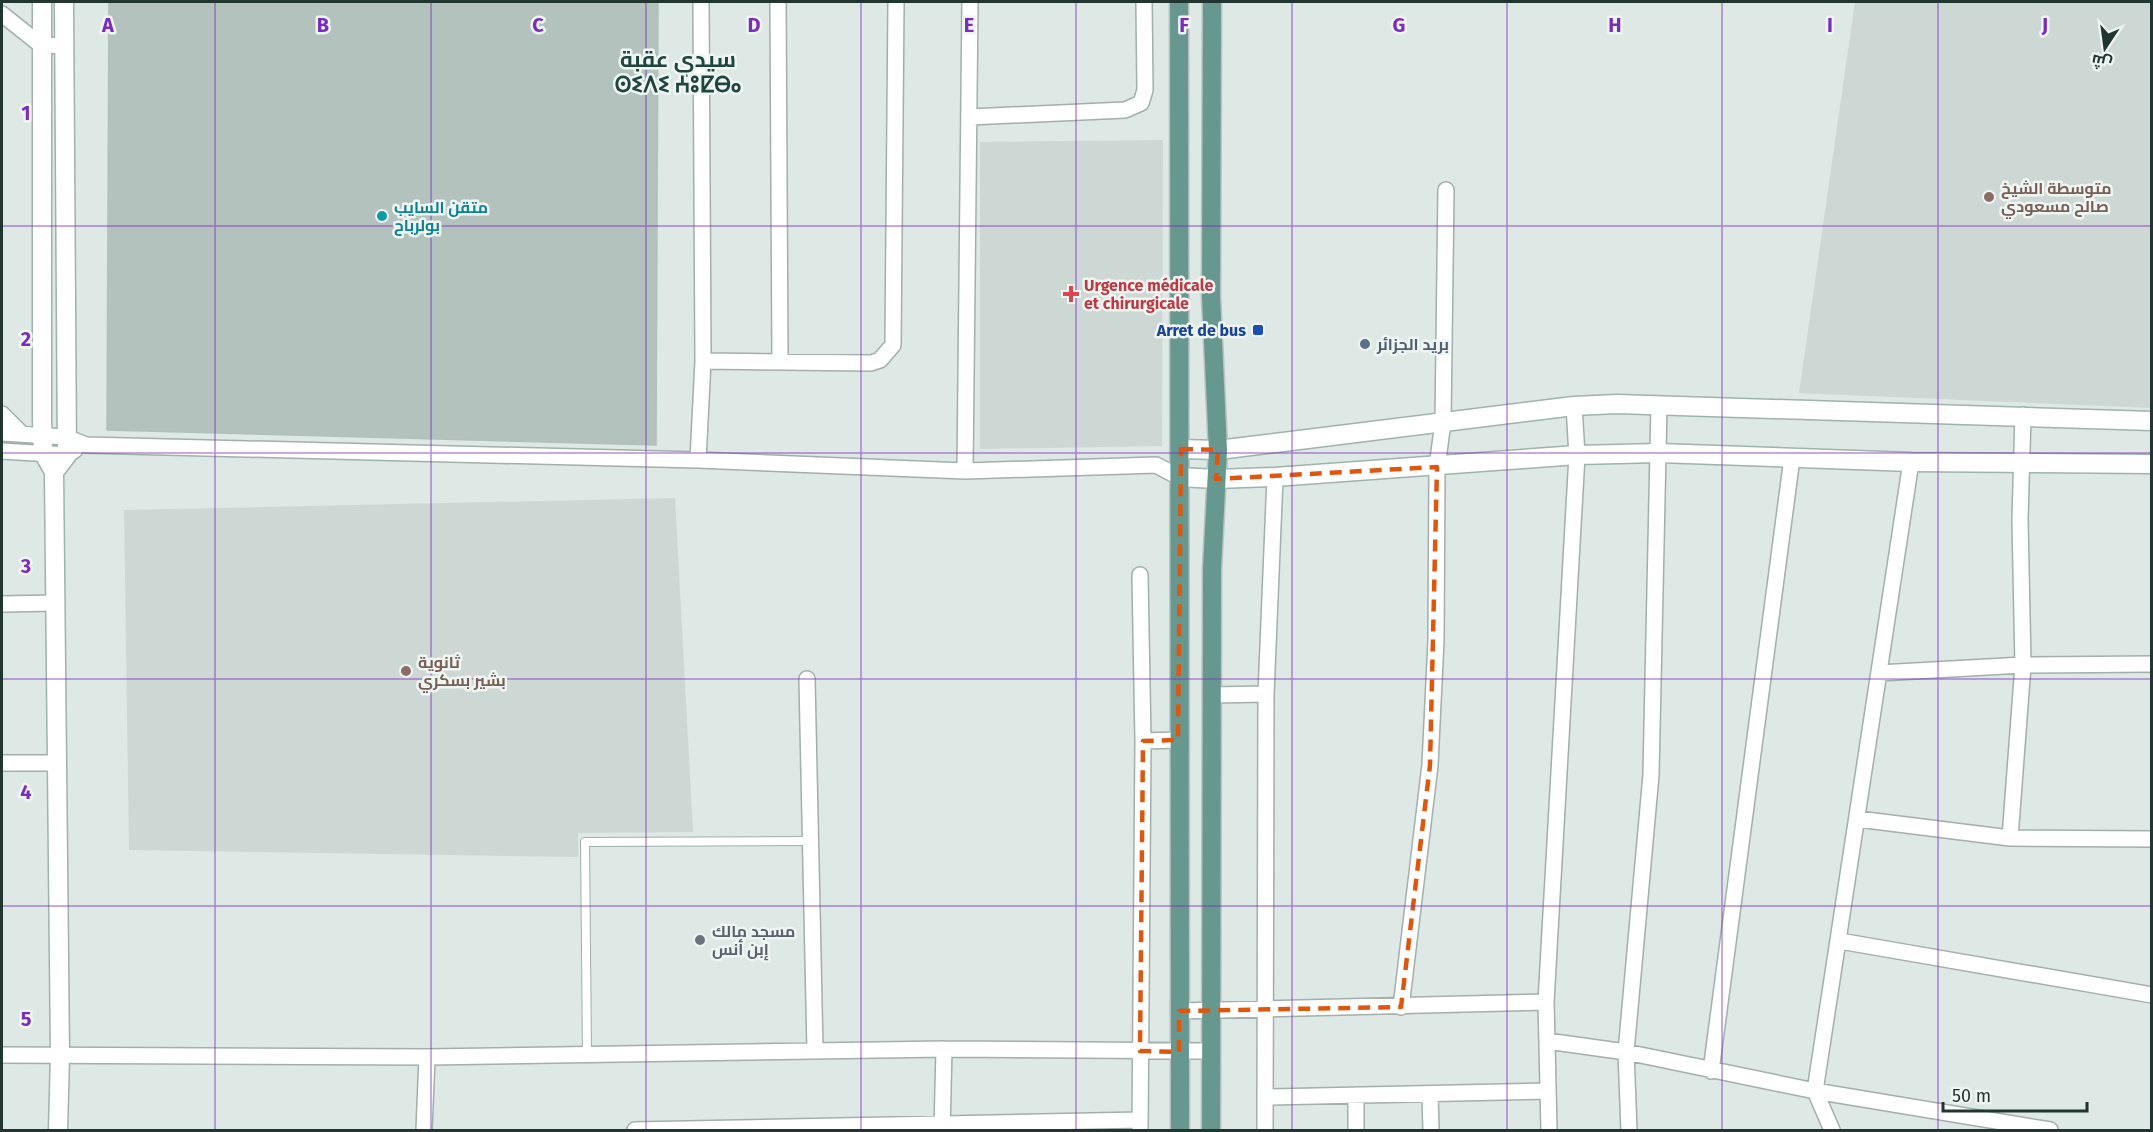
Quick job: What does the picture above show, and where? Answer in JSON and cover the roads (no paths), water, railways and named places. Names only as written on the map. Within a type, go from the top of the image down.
[{"type":"main road","points":[[42,2],[42,434],[43,452],[54,472]]},
{"type":"main road","points":[[58,1131],[60,1056],[54,472],[67,446],[64,2]]},
{"type":"main road","points":[[1179,2],[1180,1131]]},
{"type":"main road","points":[[1211,1131],[1212,569],[1218,450],[1211,297],[1212,2]]},
{"type":"main road","points":[[1179,298],[1211,297]]},
{"type":"main road","points":[[1181,449],[1218,450],[1574,406],[1659,405],[2151,421]]},
{"type":"main road","points":[[1179,477],[1216,479],[1275,477],[1577,455],[1659,453],[1911,462],[2151,464]]},
{"type":"street","points":[[698,460],[703,361],[701,2]]},
{"type":"street","points":[[778,2],[780,360]]},
{"type":"street","points":[[703,361],[780,360],[871,363],[880,360],[893,345],[896,2]]},
{"type":"street","points":[[964,471],[970,2]]},
{"type":"street","points":[[970,117],[1125,110],[1141,103],[1145,90],[1144,2]]},
{"type":"street","points":[[2,14],[42,46],[63,45]]},
{"type":"street","points":[[1401,1007],[1430,765],[1436,640],[1437,467],[1443,422],[1446,190]]},
{"type":"street","points":[[1629,1131],[1626,1052],[1651,775],[1659,405]]},
{"type":"street","points":[[1549,1131],[1546,1002],[1577,455],[1574,406]]},
{"type":"street","points":[[2,414],[21,433]]},
{"type":"street","points":[[2010,838],[2024,665],[2021,463],[2023,416]]},
{"type":"street","points":[[2,433],[42,434],[67,446]]},
{"type":"street","points":[[2,451],[43,452],[67,446],[86,445],[698,460],[964,471],[1156,465],[1179,477]]},
{"type":"street","points":[[1156,465],[1181,449]]},
{"type":"street","points":[[1712,1071],[1792,458]]},
{"type":"street","points":[[1832,1131],[1815,1091],[1840,940],[1911,462]]},
{"type":"street","points":[[1265,1131],[1266,694],[1275,477]]},
{"type":"street","points":[[635,1131],[1140,1125],[1143,741],[1140,575]]},
{"type":"street","points":[[2,604],[54,603]]},
{"type":"street","points":[[1879,673],[2024,665],[2151,664]]},
{"type":"street","points":[[807,679],[815,1050]]},
{"type":"street","points":[[1212,695],[1266,694]]},
{"type":"street","points":[[1143,741],[1178,740]]},
{"type":"street","points":[[2,764],[57,763]]},
{"type":"street","points":[[1858,819],[2010,838],[2151,840]]},
{"type":"street","points":[[1840,940],[2151,996]]},
{"type":"street","points":[[1179,1011],[1546,1002]]},
{"type":"street","points":[[1547,1041],[1626,1052],[1815,1091],[2050,1131]]},
{"type":"street","points":[[942,1127],[944,1049]]},
{"type":"street","points":[[2,1055],[427,1057],[944,1049],[1212,1051]]},
{"type":"street","points":[[423,1131],[427,1057]]},
{"type":"street","points":[[1265,1097],[1548,1091]]},
{"type":"street","points":[[1430,1094],[1431,1131]]},
{"type":"street","points":[[1356,1095],[1356,1131]]},
{"type":"lane","points":[[587,1054],[585,842],[810,841]]},
{"type":"place","name":"متوسطة الشيخ صالح مسعودي","points":[[1989,197]]},
{"type":"place","name":"متقن السايب بولرباح","points":[[382,216]]},
{"type":"place","name":"Urgence médicale et chirurgicale","points":[[1071,294]]},
{"type":"place","name":"Arret de bus","points":[[1258,330]]},
{"type":"place","name":"بريد الجزائر","points":[[1365,344]]},
{"type":"place","name":"ثانوية بشير بسكري","points":[[406,671]]},
{"type":"place","name":"مسجد مالك إبن أنس","points":[[700,940]]},
{"type":"district","name":"سيدي عقبة ⵙⵉⴷⵉ ⵄⵓⵇⴱⴰ","points":[[678,72]]}]
